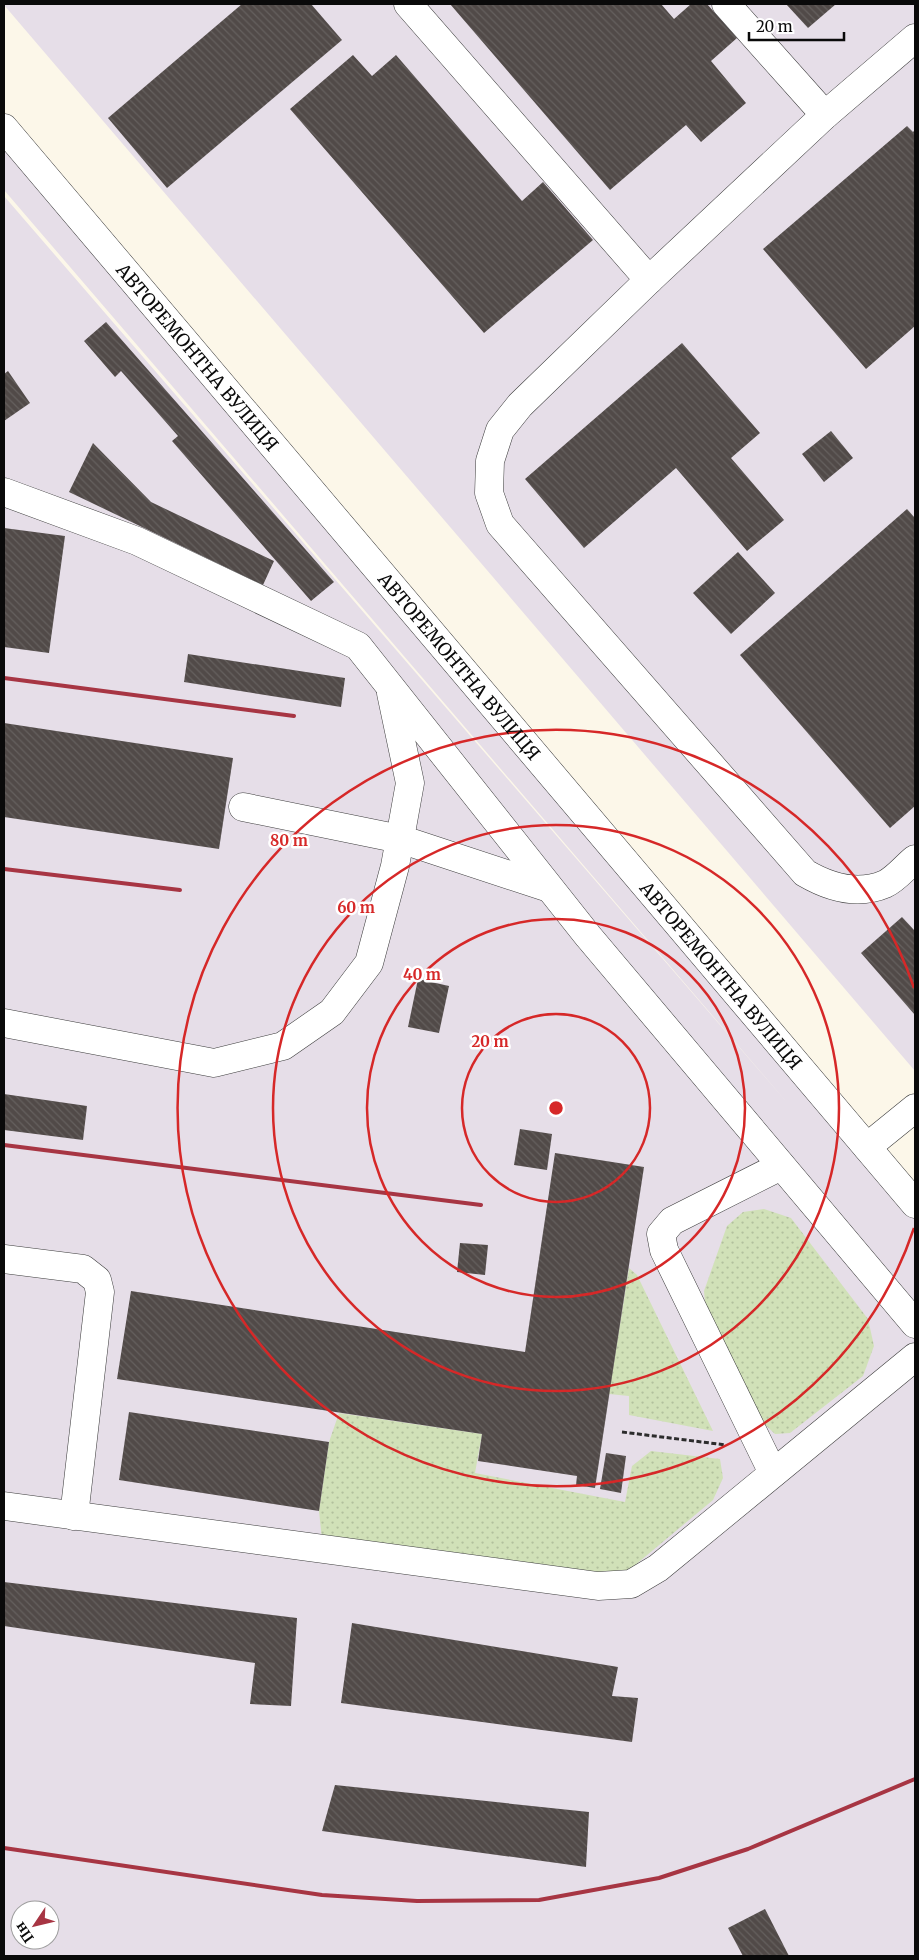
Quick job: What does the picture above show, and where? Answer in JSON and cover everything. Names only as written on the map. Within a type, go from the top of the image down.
[{"type":"street","points":[[408,4],[649,280]]},
{"type":"street","points":[[726,4],[825,115]]},
{"type":"street","points":[[915,38],[825,115],[649,280],[520,405],[500,430],[490,461],[489,493],[500,524],[804,873],[823,884],[844,889],[866,889],[887,883],[915,859]]},
{"type":"street","name":"АВТОРЕМОНТНА ВУЛИЦЯ","points":[[4,128],[915,1204]]},
{"type":"street","points":[[4,492],[137,541],[358,646],[588,936],[915,1324]]},
{"type":"street","points":[[4,1023],[214,1062],[283,1046],[332,1012],[369,962],[395,866],[410,783],[390,687]]},
{"type":"street","points":[[243,807],[400,839],[550,888]]},
{"type":"street","points":[[866,1147],[915,1108]]},
{"type":"street","points":[[767,1462],[664,1250],[661,1234],[672,1221],[781,1166]]},
{"type":"street","points":[[4,1259],[83,1269],[97,1280],[100,1292],[74,1516]]},
{"type":"street","points":[[4,1506],[598,1586],[631,1584],[658,1568],[767,1462],[915,1357]]},
{"type":"path","points":[[622,1432],[767,1462]]},
{"type":"shaded area","points":[[915,4],[915,1071],[4,5]]},
{"type":"shaded area","points":[[4,122],[915,1185],[915,1956],[4,1956],[4,196],[790,1106],[4,190]]},
{"type":"green space","points":[[764,1209],[791,1218],[868,1319],[874,1346],[863,1376],[790,1433],[775,1434],[760,1420],[706,1314],[704,1291],[727,1226],[743,1212]]},
{"type":"green space","points":[[629,1268],[637,1275],[713,1431],[629,1415],[629,1396],[609,1394]]},
{"type":"green space","points":[[339,1413],[482,1434],[475,1473],[625,1502],[632,1466],[651,1451],[720,1459],[723,1478],[713,1500],[628,1571],[576,1578],[322,1540],[319,1511],[329,1442]]},
{"type":"building","points":[[242,4],[311,4],[342,40],[167,188],[108,118]]},
{"type":"building","points":[[450,4],[661,4],[674,19],[691,4],[707,4],[737,38],[711,61],[746,103],[701,142],[686,125],[610,190]]},
{"type":"building","points":[[786,4],[836,4],[808,28]]},
{"type":"building","points":[[353,55],[372,76],[396,55],[522,201],[543,182],[593,240],[484,333],[290,109]]},
{"type":"building","points":[[907,126],[913,132],[915,130],[915,326],[866,369],[763,249]]},
{"type":"building","points":[[106,322],[334,582],[311,601],[172,441],[178,436],[121,371],[115,377],[84,341]]},
{"type":"building","points":[[682,343],[760,433],[731,458],[784,520],[747,551],[676,468],[584,548],[525,479]]},
{"type":"building","points":[[8,371],[30,403],[4,421],[4,374]]},
{"type":"building","points":[[831,431],[853,458],[824,482],[802,454]]},
{"type":"building","points":[[93,443],[151,502],[274,561],[263,585],[69,492]]},
{"type":"building","points":[[907,509],[915,518],[915,806],[890,828],[740,655]]},
{"type":"building","points":[[4,528],[65,536],[49,653],[4,647]]},
{"type":"building","points":[[738,552],[775,593],[731,634],[693,593]]},
{"type":"building","points":[[188,654],[345,678],[341,707],[184,682]]},
{"type":"building","points":[[4,723],[233,758],[219,849],[4,817]]},
{"type":"building","points":[[902,917],[915,931],[915,1015],[861,953]]},
{"type":"building","points":[[418,979],[449,986],[439,1033],[408,1027]]},
{"type":"building","points":[[4,1094],[87,1106],[83,1140],[4,1130]]},
{"type":"building","points":[[520,1129],[552,1134],[547,1170],[514,1165]]},
{"type":"building","points":[[555,1153],[644,1167],[595,1488],[576,1485],[577,1476],[478,1461],[482,1434],[117,1379],[131,1291],[525,1352]]},
{"type":"building","points":[[460,1243],[488,1245],[485,1275],[457,1272]]},
{"type":"building","points":[[129,1412],[329,1442],[319,1511],[119,1480]]},
{"type":"building","points":[[606,1453],[626,1456],[621,1493],[600,1489]]},
{"type":"building","points":[[4,1582],[297,1618],[291,1706],[250,1704],[255,1663],[4,1626]]},
{"type":"building","points":[[352,1623],[618,1667],[612,1696],[638,1698],[632,1742],[341,1703]]},
{"type":"building","points":[[335,1785],[589,1812],[586,1867],[322,1831]]},
{"type":"building","points":[[765,1909],[789,1956],[743,1956],[728,1928]]},
{"type":"railway","points":[[4,678],[294,716]]},
{"type":"railway","points":[[4,869],[180,890]]},
{"type":"railway","points":[[4,1145],[481,1205]]},
{"type":"railway","points":[[4,1848],[322,1895],[417,1901],[539,1900],[659,1878],[748,1849],[915,1779]]}]
